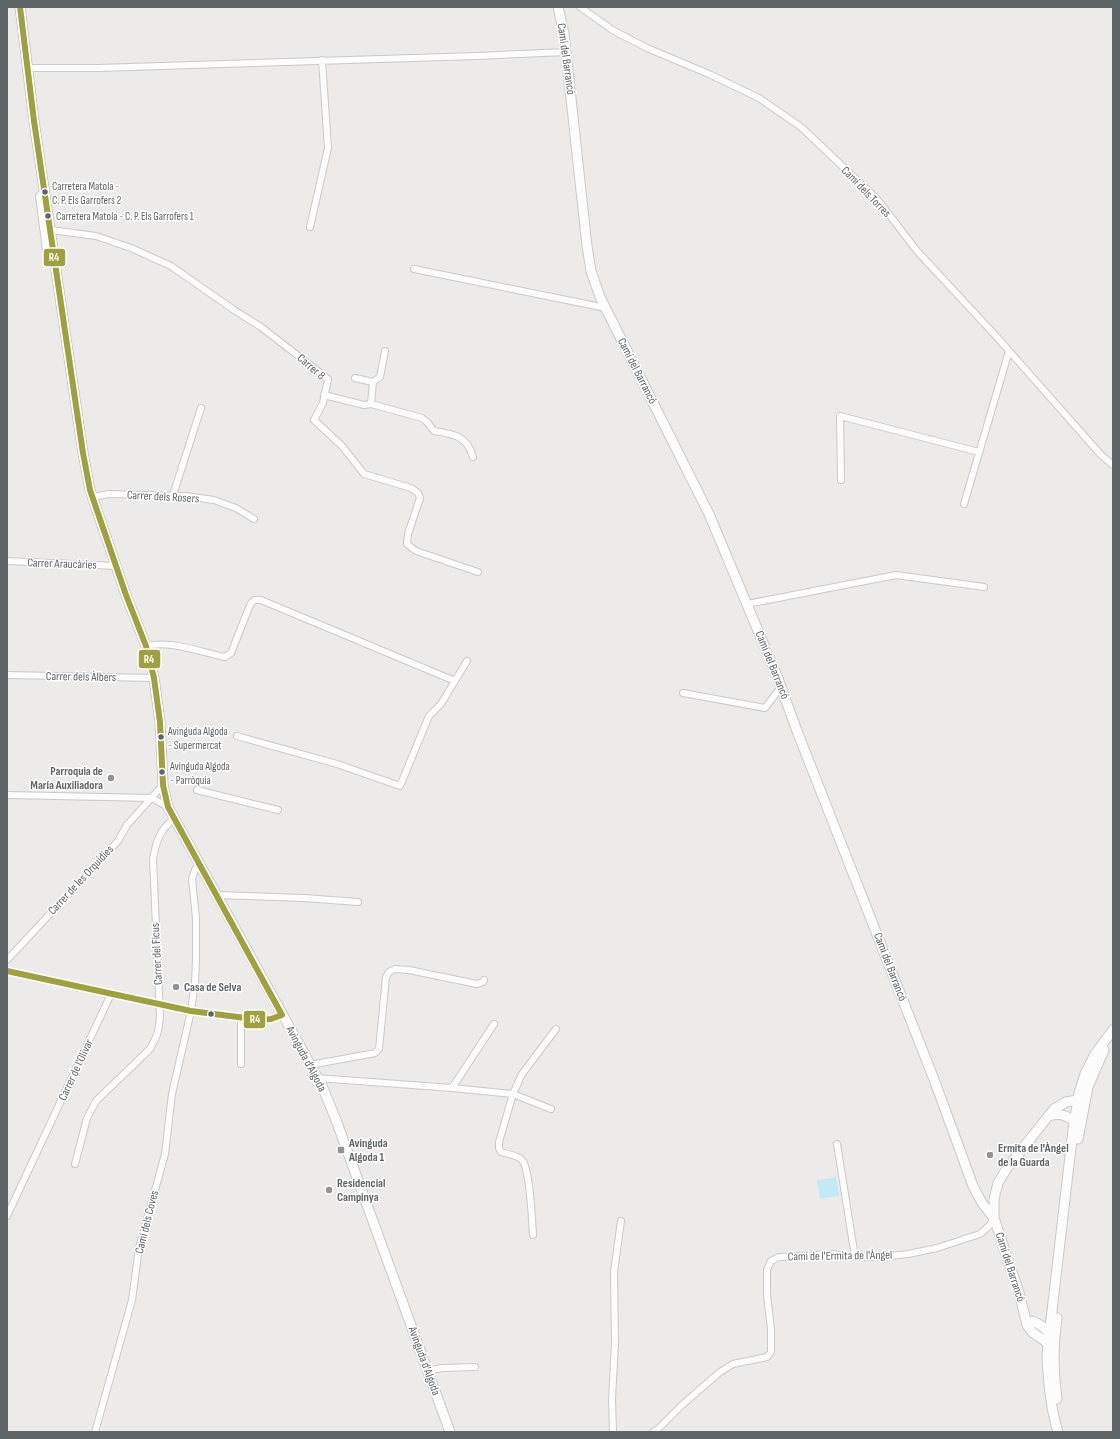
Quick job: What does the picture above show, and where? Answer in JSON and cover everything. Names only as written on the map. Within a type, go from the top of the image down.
[{"type":"street","name":"Avinguda d'Algoda","points":[[20,7],[50,230],[83,453],[93,497],[116,566],[146,646],[154,678],[160,722],[163,785],[168,807],[322,1086],[336,1120],[450,1432]]},
{"type":"street","name":"Camí del Barrancó","points":[[558,7],[564,34],[591,272],[606,308],[709,514],[781,687],[935,1082],[968,1173],[982,1204],[994,1218],[1020,1296],[1029,1318],[1027,1325],[1032,1332],[1044,1340]]},
{"type":"street","name":"Camí dels Torres","points":[[580,7],[614,30],[646,48],[709,74],[760,98],[801,127],[878,200],[917,251],[1009,351],[1101,455],[1113,465]]},
{"type":"street","points":[[28,68],[98,68],[566,52]]},
{"type":"street","points":[[310,226],[328,148],[322,60]]},
{"type":"street","points":[[45,190],[39,196],[46,250]]},
{"type":"street","name":"Carrer 8","points":[[50,230],[96,236],[131,248],[171,266],[261,327],[310,364],[328,379],[323,403],[314,420],[342,446],[364,474],[411,488],[418,493],[420,498],[408,534],[407,544],[416,551],[478,572]]},
{"type":"street","points":[[414,269],[606,308]]},
{"type":"street","points":[[371,404],[374,382],[380,377],[385,351]]},
{"type":"street","points":[[964,504],[1009,351]]},
{"type":"street","points":[[355,378],[374,382]]},
{"type":"street","points":[[324,395],[364,405],[371,404],[422,418],[434,431],[448,433],[461,438],[471,448],[473,457]]},
{"type":"street","points":[[173,495],[201,408]]},
{"type":"street","points":[[841,480],[840,416],[979,452]]},
{"type":"street","name":"Carrer dels Rosers","points":[[93,497],[109,494],[173,495],[214,500],[236,508],[254,519]]},
{"type":"street","name":"Carrer Araucàries","points":[[7,561],[116,566]]},
{"type":"street","points":[[747,604],[896,575],[984,587]]},
{"type":"street","points":[[146,646],[152,644],[168,644],[225,657],[228,656],[250,605],[256,599],[455,681]]},
{"type":"street","points":[[236,736],[337,764],[400,786],[429,716],[441,704],[467,661]]},
{"type":"street","name":"Carrer dels Àlbers","points":[[7,675],[154,678]]},
{"type":"street","points":[[683,693],[765,708],[781,687]]},
{"type":"street","name":"Carrer de les Orquídies","points":[[7,960],[118,841],[127,826],[163,785]]},
{"type":"street","points":[[197,790],[278,810]]},
{"type":"street","points":[[7,795],[152,798],[168,807]]},
{"type":"street","name":"Carrer del Ficus","points":[[75,1164],[87,1118],[96,1101],[150,1049],[159,1026],[153,859],[156,844],[161,832],[167,824],[174,819]]},
{"type":"street","name":"Camí dels Coves","points":[[95,1432],[132,1300],[139,1248],[165,1154],[172,1094],[191,1011],[196,961],[196,918],[192,879],[199,864]]},
{"type":"street","points":[[216,895],[304,898],[358,902]]},
{"type":"street","points":[[310,1065],[375,1053],[379,1048],[386,977],[389,972],[395,969],[408,970],[477,984],[483,982],[484,980]]},
{"type":"street","points":[[7,971],[191,1011],[260,1020],[271,1019],[282,1015]]},
{"type":"street","name":"Carrer de l'Olivar","points":[[7,1216],[111,994]]},
{"type":"street","points":[[241,1018],[241,1064]]},
{"type":"street","points":[[452,1088],[494,1024]]},
{"type":"street","points":[[533,1235],[530,1199],[523,1160],[501,1152],[499,1142],[513,1094],[522,1074],[556,1029]]},
{"type":"street","points":[[1060,1432],[1055,1422],[1049,1387],[1047,1354],[1044,1340],[1051,1315],[1078,1100],[1085,1074],[1095,1054],[1113,1030]]},
{"type":"street","points":[[1060,1432],[1054,1366],[1056,1322],[1078,1139],[1088,1087],[1101,1055],[1113,1035]]},
{"type":"street","points":[[1066,1115],[1076,1110],[1093,1064],[1101,1055]]},
{"type":"street","points":[[317,1078],[513,1094],[551,1108]]},
{"type":"street","points":[[994,1218],[994,1199],[998,1183],[1007,1168],[1054,1109],[1066,1102],[1078,1100]]},
{"type":"street","points":[[1066,1102],[1076,1110],[1079,1117],[1077,1129],[1078,1139]]},
{"type":"street","points":[[1048,1116],[1057,1114],[1066,1115],[1075,1122]]},
{"type":"street","points":[[837,1144],[855,1257]]},
{"type":"street","name":"Camí de l'Ermita de l'Àngel","points":[[653,1432],[720,1372],[733,1364],[767,1357],[771,1352],[771,1329],[767,1295],[767,1270],[771,1261],[779,1257],[799,1255],[832,1254],[855,1257],[881,1257],[937,1248],[980,1234],[989,1226],[994,1218]]},
{"type":"street","points":[[613,1432],[612,1400],[615,1343],[614,1272],[621,1221]]},
{"type":"street","points":[[1047,1330],[1052,1327],[1060,1266],[1064,1261]]},
{"type":"street","points":[[1029,1318],[1038,1320],[1051,1315]]},
{"type":"street","points":[[1029,1318],[1047,1330],[1051,1338],[1050,1358],[1054,1366]]},
{"type":"street","points":[[427,1371],[442,1368],[475,1367]]},
{"type":"water","points":[[836,1177],[839,1196],[820,1199],[817,1180]]},
{"type":"transit line","name":"R4","points":[[7,971],[191,1011],[261,1020],[271,1019],[282,1015],[168,807],[163,785],[160,722],[154,678],[146,646],[126,595],[90,490],[83,453],[34,121],[20,7]]},
{"type":"place","name":"Carretera Matola - C. P. Els Garrofers 2","points":[[45,192]]},
{"type":"place","name":"Carretera Matola - C. P. Els Garrofers 1","points":[[48,216]]},
{"type":"place","name":"Avinguda Algoda - Supermercat","points":[[161,737]]},
{"type":"place","name":"Avinguda Algoda - Parròquia","points":[[162,772]]},
{"type":"place","name":"Parroquia de María Auxiliadora","points":[[111,778]]},
{"type":"place","name":"Casa de Selva","points":[[176,987]]},
{"type":"place","name":"Avinguda Algoda 1","points":[[341,1150]]},
{"type":"place","name":"Ermita de l'Àngel de la Guarda","points":[[990,1155]]},
{"type":"place","name":"Residencial Campinya","points":[[329,1190]]}]
